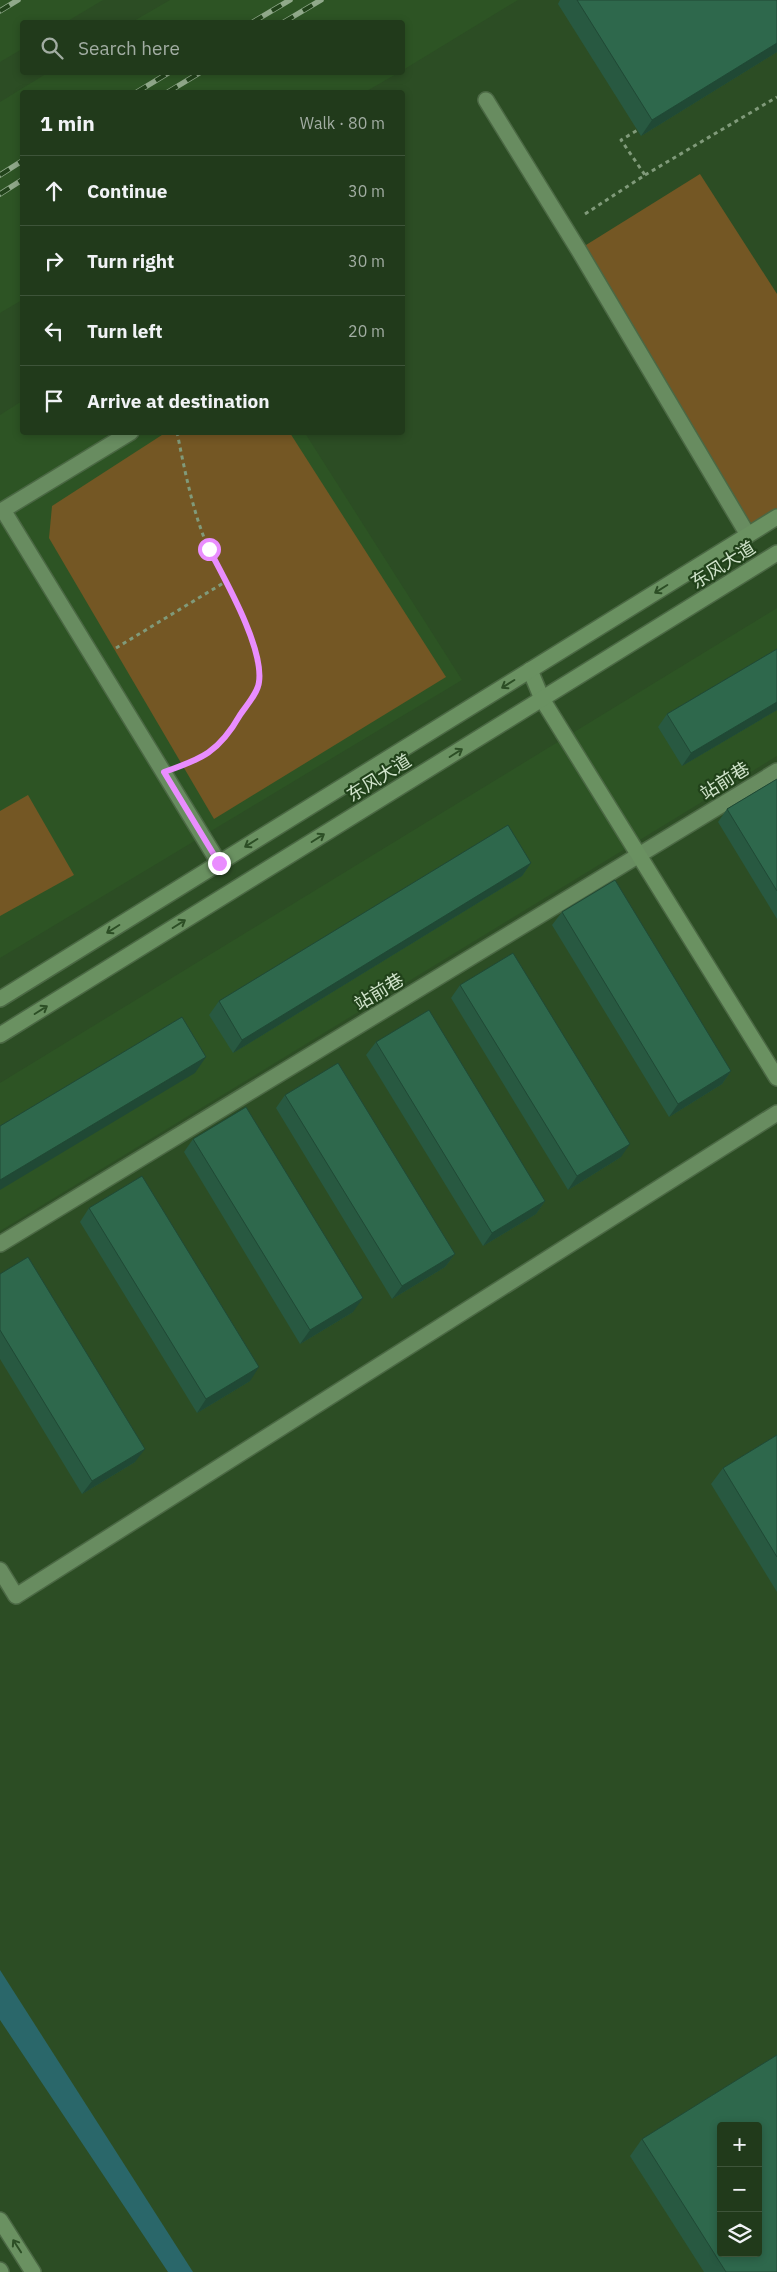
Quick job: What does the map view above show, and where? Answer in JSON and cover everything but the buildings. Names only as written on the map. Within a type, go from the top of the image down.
[{"type":"main road","points":[[0,999],[777,517]]},
{"type":"main road","name":"东风大道","points":[[0,1036],[777,553]]},
{"type":"main road","points":[[530,670],[542,699],[777,1078]]},
{"type":"main road","points":[[0,2220],[33,2272]]},
{"type":"street","points":[[486,100],[748,535]]},
{"type":"street","points":[[126,435],[3,510],[219,863]]},
{"type":"street","name":"站前巷","points":[[0,1244],[777,771]]},
{"type":"street","points":[[0,1570],[16,1596],[777,1113]]},
{"type":"path","points":[[564,228],[645,175],[777,97]]},
{"type":"path","points":[[645,175],[621,140],[646,125]]},
{"type":"path","points":[[164,772],[199,760],[222,743],[259,684],[258,655],[250,632],[209,549],[184,473],[178,435]]},
{"type":"path","points":[[95,660],[225,582]]},
{"type":"shaded area","points":[[0,0],[103,0],[69,20],[20,20],[20,50],[0,62]]},
{"type":"shaded area","points":[[170,0],[518,0],[405,69],[405,20],[135,20]]},
{"type":"shaded area","points":[[44,75],[395,75],[368,90],[20,90],[20,301],[0,313],[0,102]]},
{"type":"shaded area","points":[[700,174],[777,294],[777,517],[748,535],[578,250]]},
{"type":"shaded area","points":[[20,402],[20,435],[306,435],[462,680],[0,958],[0,415]]},
{"type":"shaded area","points":[[162,435],[291,435],[446,677],[214,819],[49,538],[52,506]]},
{"type":"shaded area","points":[[777,608],[777,756],[0,1231],[0,1083]]},
{"type":"shaded area","points":[[28,795],[74,875],[0,916],[0,811]]},
{"type":"water","points":[[0,1970],[193,2272],[168,2272],[0,2020]]},
{"type":"railway","points":[[0,11],[18,0]]},
{"type":"railway","points":[[256,20],[290,0]]},
{"type":"railway","points":[[287,20],[321,0]]},
{"type":"railway","points":[[140,90],[165,75]]},
{"type":"railway","points":[[171,90],[196,75]]},
{"type":"railway","points":[[0,175],[20,162]]},
{"type":"railway","points":[[0,194],[20,181]]},
{"type":"route","points":[[209,549],[250,632],[258,655],[259,684],[237,722],[222,743],[199,760],[164,772],[219,863]]}]
